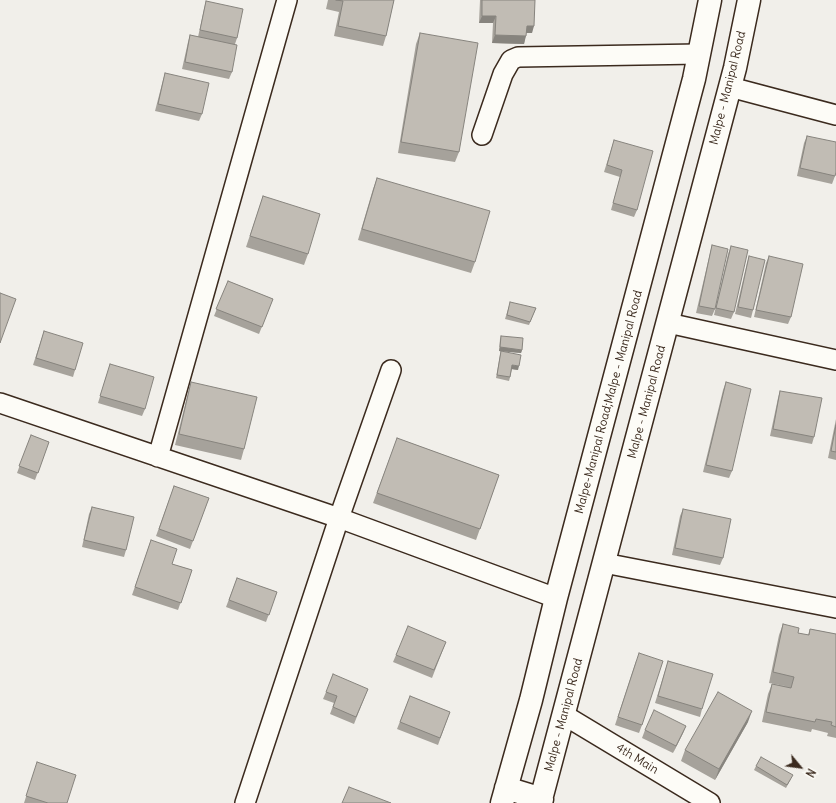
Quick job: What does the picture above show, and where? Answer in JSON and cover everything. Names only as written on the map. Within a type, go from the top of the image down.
[{"type":"highway","name":"Malpe-Manipal Road;Malpe - Manipal Road","points":[[504,795],[531,700],[556,598],[632,318],[694,79],[710,0]]},
{"type":"highway","name":"Malpe - Manipal Road","points":[[541,801],[730,87],[749,0]]},
{"type":"highway","points":[[504,795],[541,801]]},
{"type":"street","points":[[158,457],[287,0]]},
{"type":"street","points":[[482,135],[503,74],[511,60],[518,57],[699,54]]},
{"type":"street","points":[[730,87],[836,115]]},
{"type":"street","points":[[668,323],[836,360]]},
{"type":"street","points":[[245,803],[339,518],[392,370]]},
{"type":"street","points":[[0,403],[339,518],[556,598]]},
{"type":"street","points":[[604,563],[836,608]]},
{"type":"street","name":"4th Main","points":[[564,715],[710,803]]},
{"type":"building","points":[[336,0],[394,0],[386,36],[338,26],[343,1]]},
{"type":"building","points":[[482,0],[535,0],[534,26],[527,26],[526,36],[495,35],[496,16],[482,16]]},
{"type":"building","points":[[206,1],[243,9],[237,38],[200,30]]},
{"type":"building","points":[[420,33],[478,43],[459,152],[401,142]]},
{"type":"building","points":[[190,35],[237,45],[232,72],[185,62]]},
{"type":"building","points":[[165,73],[209,83],[202,114],[158,104]]},
{"type":"building","points":[[807,136],[836,142],[835,176],[800,168]]},
{"type":"building","points":[[614,140],[653,151],[637,210],[613,203],[622,170],[607,165]]},
{"type":"building","points":[[377,178],[490,211],[475,262],[362,229]]},
{"type":"building","points":[[263,196],[320,214],[308,254],[250,236]]},
{"type":"building","points":[[712,245],[728,249],[715,309],[699,306]]},
{"type":"building","points":[[731,246],[748,250],[734,312],[716,308]]},
{"type":"building","points":[[749,256],[765,260],[753,310],[738,307]]},
{"type":"building","points":[[769,256],[803,264],[791,317],[756,310]]},
{"type":"building","points":[[228,281],[273,299],[262,327],[216,309]]},
{"type":"building","points":[[0,293],[16,299],[0,343]]},
{"type":"building","points":[[510,302],[536,308],[530,322],[507,315]]},
{"type":"building","points":[[44,331],[83,343],[75,370],[36,358]]},
{"type":"building","points":[[501,336],[523,338],[522,350],[500,347]]},
{"type":"building","points":[[501,351],[521,355],[519,366],[512,365],[510,377],[497,375]]},
{"type":"building","points":[[110,364],[154,377],[145,409],[100,396]]},
{"type":"building","points":[[191,382],[257,397],[244,449],[179,434]]},
{"type":"building","points":[[726,382],[751,389],[732,471],[706,465]]},
{"type":"building","points":[[780,391],[822,398],[814,437],[773,429]]},
{"type":"building","points":[[836,425],[836,452],[831,451]]},
{"type":"building","points":[[31,435],[49,442],[38,473],[19,466]]},
{"type":"building","points":[[397,438],[499,475],[480,529],[377,493]]},
{"type":"building","points":[[174,486],[209,498],[193,541],[159,529]]},
{"type":"building","points":[[92,507],[134,517],[126,550],[84,540]]},
{"type":"building","points":[[683,509],[731,519],[723,558],[675,548]]},
{"type":"building","points":[[151,540],[177,549],[172,564],[192,570],[181,603],[135,587]]},
{"type":"building","points":[[237,578],[277,592],[269,615],[229,600]]},
{"type":"building","points":[[783,624],[799,628],[798,633],[809,635],[810,629],[836,634],[836,727],[831,725],[832,722],[816,719],[815,722],[766,712],[772,684],[791,688],[794,677],[773,672]]},
{"type":"building","points":[[408,626],[446,642],[434,670],[396,655]]},
{"type":"building","points":[[639,653],[663,661],[642,725],[618,717]]},
{"type":"building","points":[[668,661],[713,674],[702,709],[658,696]]},
{"type":"building","points":[[333,674],[368,689],[356,717],[333,707],[337,696],[326,692]]},
{"type":"building","points":[[718,692],[752,711],[719,769],[685,750]]},
{"type":"building","points":[[410,696],[450,712],[440,738],[400,722]]},
{"type":"building","points":[[654,710],[686,726],[676,746],[645,730]]},
{"type":"building","points":[[761,757],[793,775],[787,785],[756,766]]},
{"type":"building","points":[[37,762],[76,775],[67,803],[48,803],[26,796]]},
{"type":"building","points":[[349,787],[391,803],[342,803]]}]
